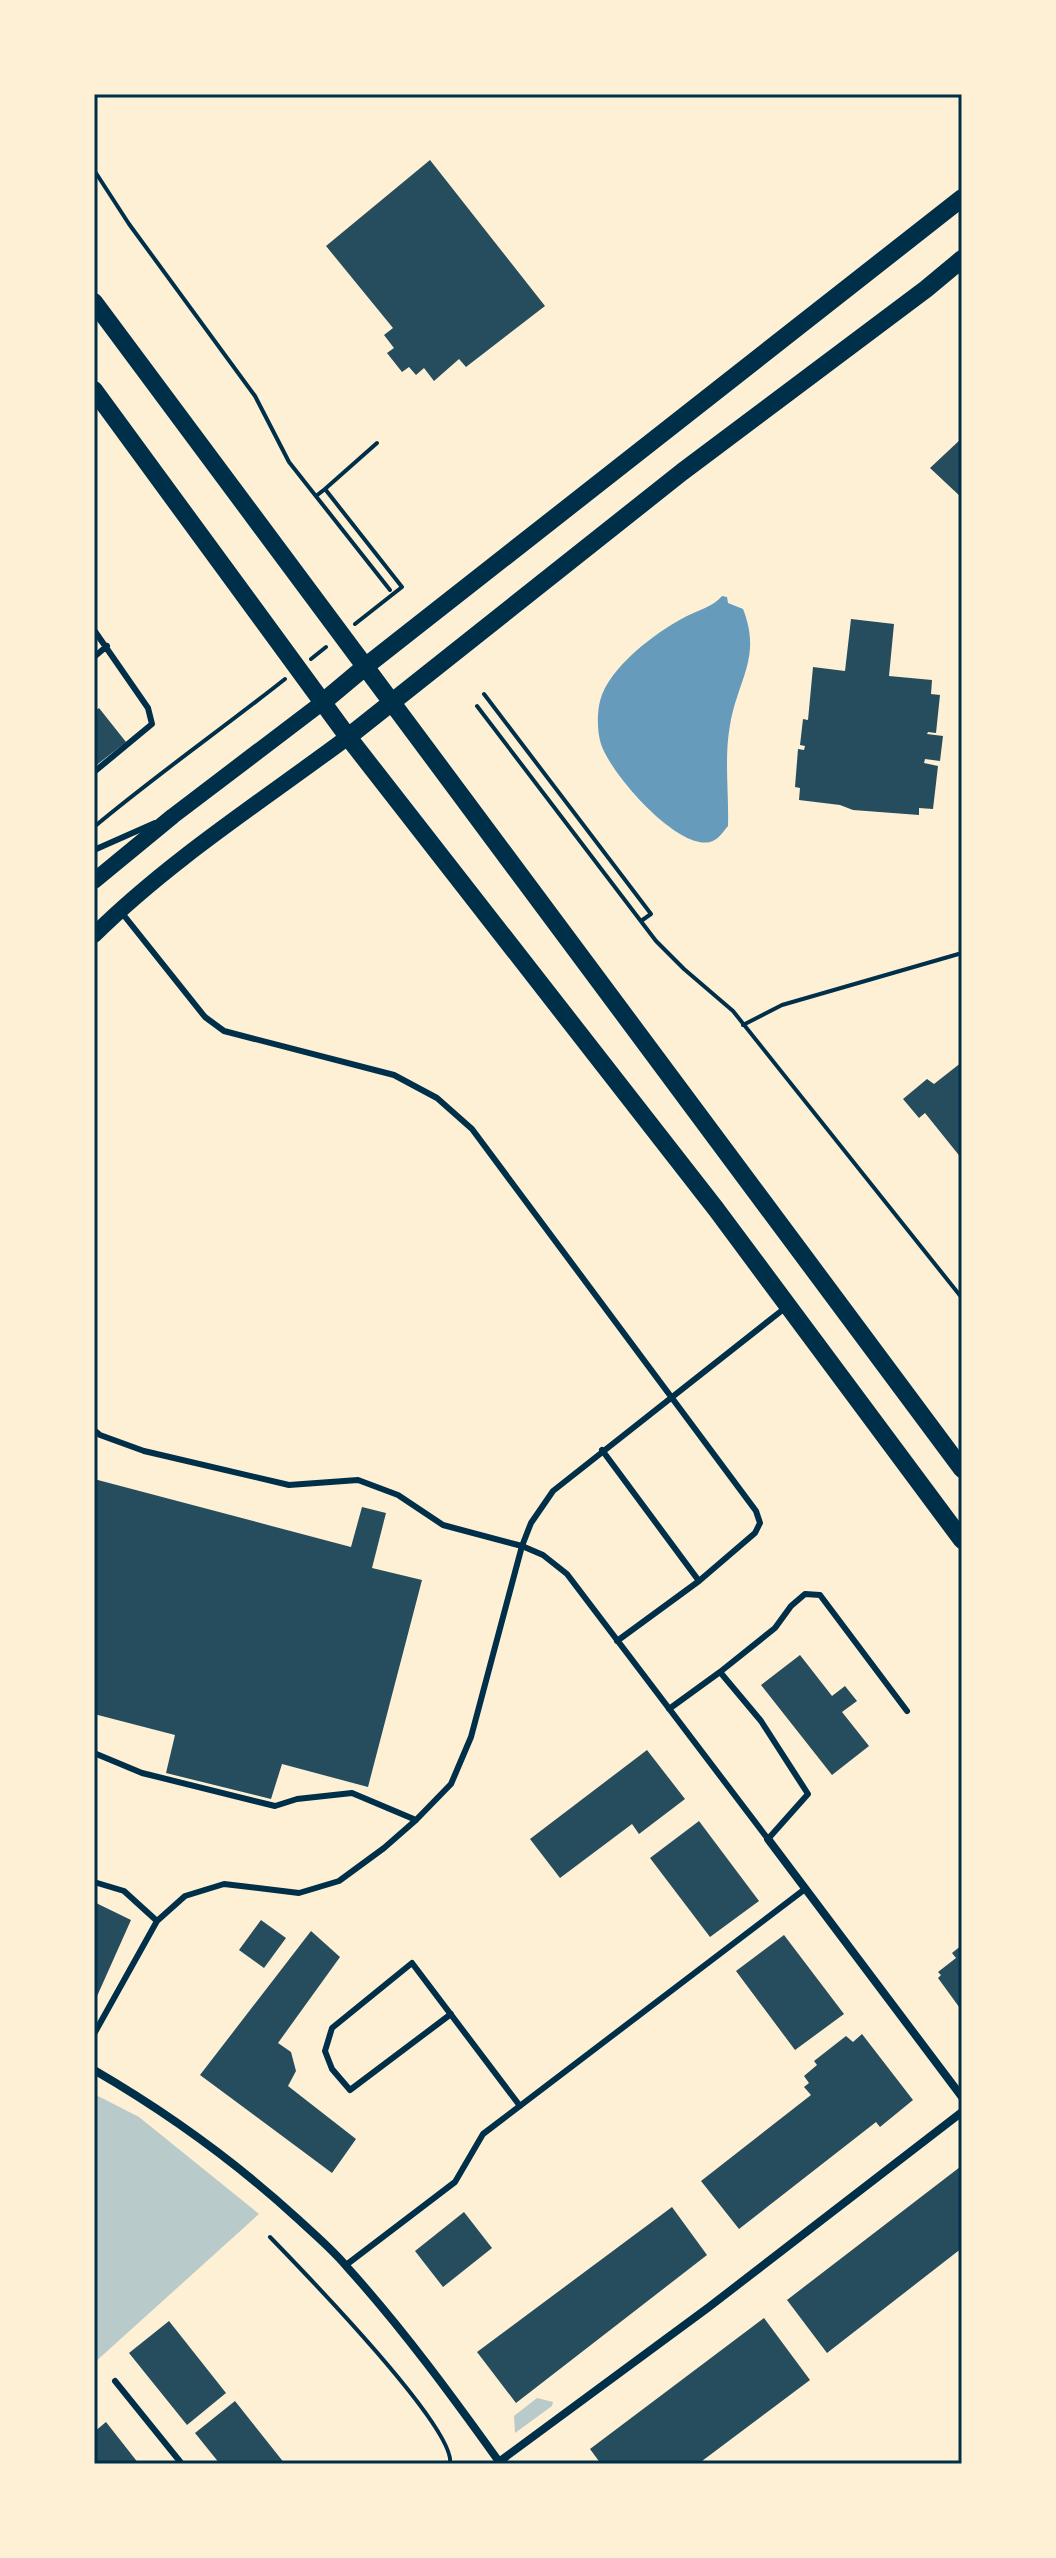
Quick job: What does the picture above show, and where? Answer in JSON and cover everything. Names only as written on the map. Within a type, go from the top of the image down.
[{"type":"main road","points":[[94,881],[962,198]]},
{"type":"main road","points":[[94,935],[214,835],[348,737],[682,472],[962,259]]},
{"type":"main road","points":[[94,302],[962,1469]]},
{"type":"main road","points":[[94,390],[348,737],[716,1209],[962,1540]]},
{"type":"street","points":[[768,1839],[962,2097]]},
{"type":"street","points":[[94,2070],[173,2118],[224,2155],[276,2198],[346,2265],[429,2367],[499,2463],[709,2307],[962,2112]]},
{"type":"lane","points":[[94,630],[148,708],[152,724],[94,772]]},
{"type":"lane","points":[[94,657],[107,646]]},
{"type":"lane","points":[[94,850],[173,816]]},
{"type":"lane","points":[[120,911],[205,1017],[224,1031],[394,1075],[437,1098],[472,1129],[756,1511],[760,1523],[749,1540],[617,1641]]},
{"type":"lane","points":[[94,2034],[157,1921],[185,1896],[224,1884],[299,1893],[339,1881],[384,1848],[451,1784],[471,1737],[522,1546],[531,1523],[553,1491],[788,1306]]},
{"type":"lane","points":[[94,1430],[144,1451],[289,1485],[358,1480],[398,1495],[443,1525],[522,1546],[543,1555],[567,1574],[768,1839],[808,1794],[761,1721],[720,1672]]},
{"type":"lane","points":[[602,1450],[699,1581]]},
{"type":"lane","points":[[669,1709],[775,1628],[791,1606],[805,1594],[820,1595],[907,1711]]},
{"type":"lane","points":[[94,1753],[142,1773],[275,1806],[297,1799],[352,1793],[416,1820]]},
{"type":"lane","points":[[94,1882],[124,1891],[157,1921]]},
{"type":"lane","points":[[346,2265],[455,2182],[483,2134],[805,1889]]},
{"type":"lane","points":[[451,2014],[350,2090],[332,2069],[325,2051],[332,2028],[412,1963],[451,2014],[520,2106]]},
{"type":"lane","points":[[115,2381],[182,2464]]},
{"type":"path","points":[[94,170],[129,224],[255,396],[289,462],[390,590]]},
{"type":"path","points":[[316,496],[377,443]]},
{"type":"path","points":[[94,827],[402,587],[325,489]]},
{"type":"path","points":[[484,694],[651,914],[641,921]]},
{"type":"path","points":[[477,706],[641,921],[671,957],[714,993],[743,1025],[962,1298]]},
{"type":"path","points":[[743,1025],[782,1005],[962,953]]},
{"type":"path","points":[[270,2237],[350,2320],[441,2434],[450,2464]]},
{"type":"shaded area","points":[[94,2094],[139,2117],[259,2214],[94,2363]]},
{"type":"shaded area","points":[[537,2398],[553,2402],[552,2406],[515,2433],[514,2416]]},
{"type":"water","points":[[722,596],[727,597],[728,603],[743,609],[750,641],[749,655],[728,737],[728,826],[713,841],[696,841],[663,822],[617,773],[601,744],[598,711],[605,688],[635,652],[673,624]]},
{"type":"building","points":[[430,160],[545,306],[466,367],[459,359],[434,381],[424,368],[416,375],[409,367],[402,372],[387,353],[394,348],[384,335],[393,328],[326,246]]},
{"type":"building","points":[[962,438],[962,498],[930,468]]},
{"type":"building","points":[[851,619],[894,624],[889,676],[932,680],[931,694],[940,695],[936,733],[927,734],[943,736],[940,761],[925,759],[924,763],[938,766],[933,809],[919,808],[919,815],[853,810],[840,805],[799,800],[800,788],[795,787],[798,749],[804,750],[805,746],[800,745],[803,719],[808,720],[813,667],[845,671]]},
{"type":"building","points":[[99,708],[126,742],[94,767],[94,712]]},
{"type":"building","points":[[962,1062],[962,1159],[925,1113],[919,1118],[903,1099],[927,1079],[934,1084]]},
{"type":"building","points":[[94,1479],[351,1547],[362,1507],[386,1513],[372,1568],[422,1580],[368,1787],[282,1764],[271,1799],[166,1773],[175,1735],[94,1714]]},
{"type":"building","points":[[800,1655],[832,1696],[845,1686],[857,1701],[842,1712],[869,1746],[832,1775],[761,1685]]},
{"type":"building","points":[[647,1750],[685,1799],[639,1834],[632,1824],[560,1878],[530,1839]]},
{"type":"building","points":[[699,1821],[759,1901],[710,1937],[650,1858]]},
{"type":"building","points":[[94,1902],[131,1920],[94,2003]]},
{"type":"building","points":[[261,1920],[286,1938],[264,1968],[239,1950]]},
{"type":"building","points":[[311,1931],[340,1957],[278,2043],[291,2052],[296,2071],[288,2086],[356,2139],[332,2173],[200,2075]]},
{"type":"building","points":[[784,1935],[844,2014],[795,2050],[736,1971]]},
{"type":"building","points":[[962,1945],[962,2011],[938,1978],[941,1975],[938,1972],[956,1958],[952,1953]]},
{"type":"building","points":[[862,2034],[913,2100],[880,2127],[876,2122],[739,2229],[701,2181],[811,2095],[804,2087],[809,2083],[804,2076],[817,2065],[814,2061],[846,2036],[853,2042]]},
{"type":"building","points":[[960,2167],[962,2248],[827,2353],[787,2300]]},
{"type":"building","points":[[672,2207],[707,2255],[516,2403],[477,2352]]},
{"type":"building","points":[[464,2212],[492,2248],[443,2287],[415,2251]]},
{"type":"building","points":[[764,2318],[810,2380],[698,2464],[601,2464],[590,2449]]},
{"type":"building","points":[[169,2321],[226,2393],[187,2425],[129,2353]]},
{"type":"building","points":[[235,2401],[285,2464],[220,2464],[195,2433]]},
{"type":"building","points":[[106,2422],[139,2464],[94,2464],[94,2432]]}]
